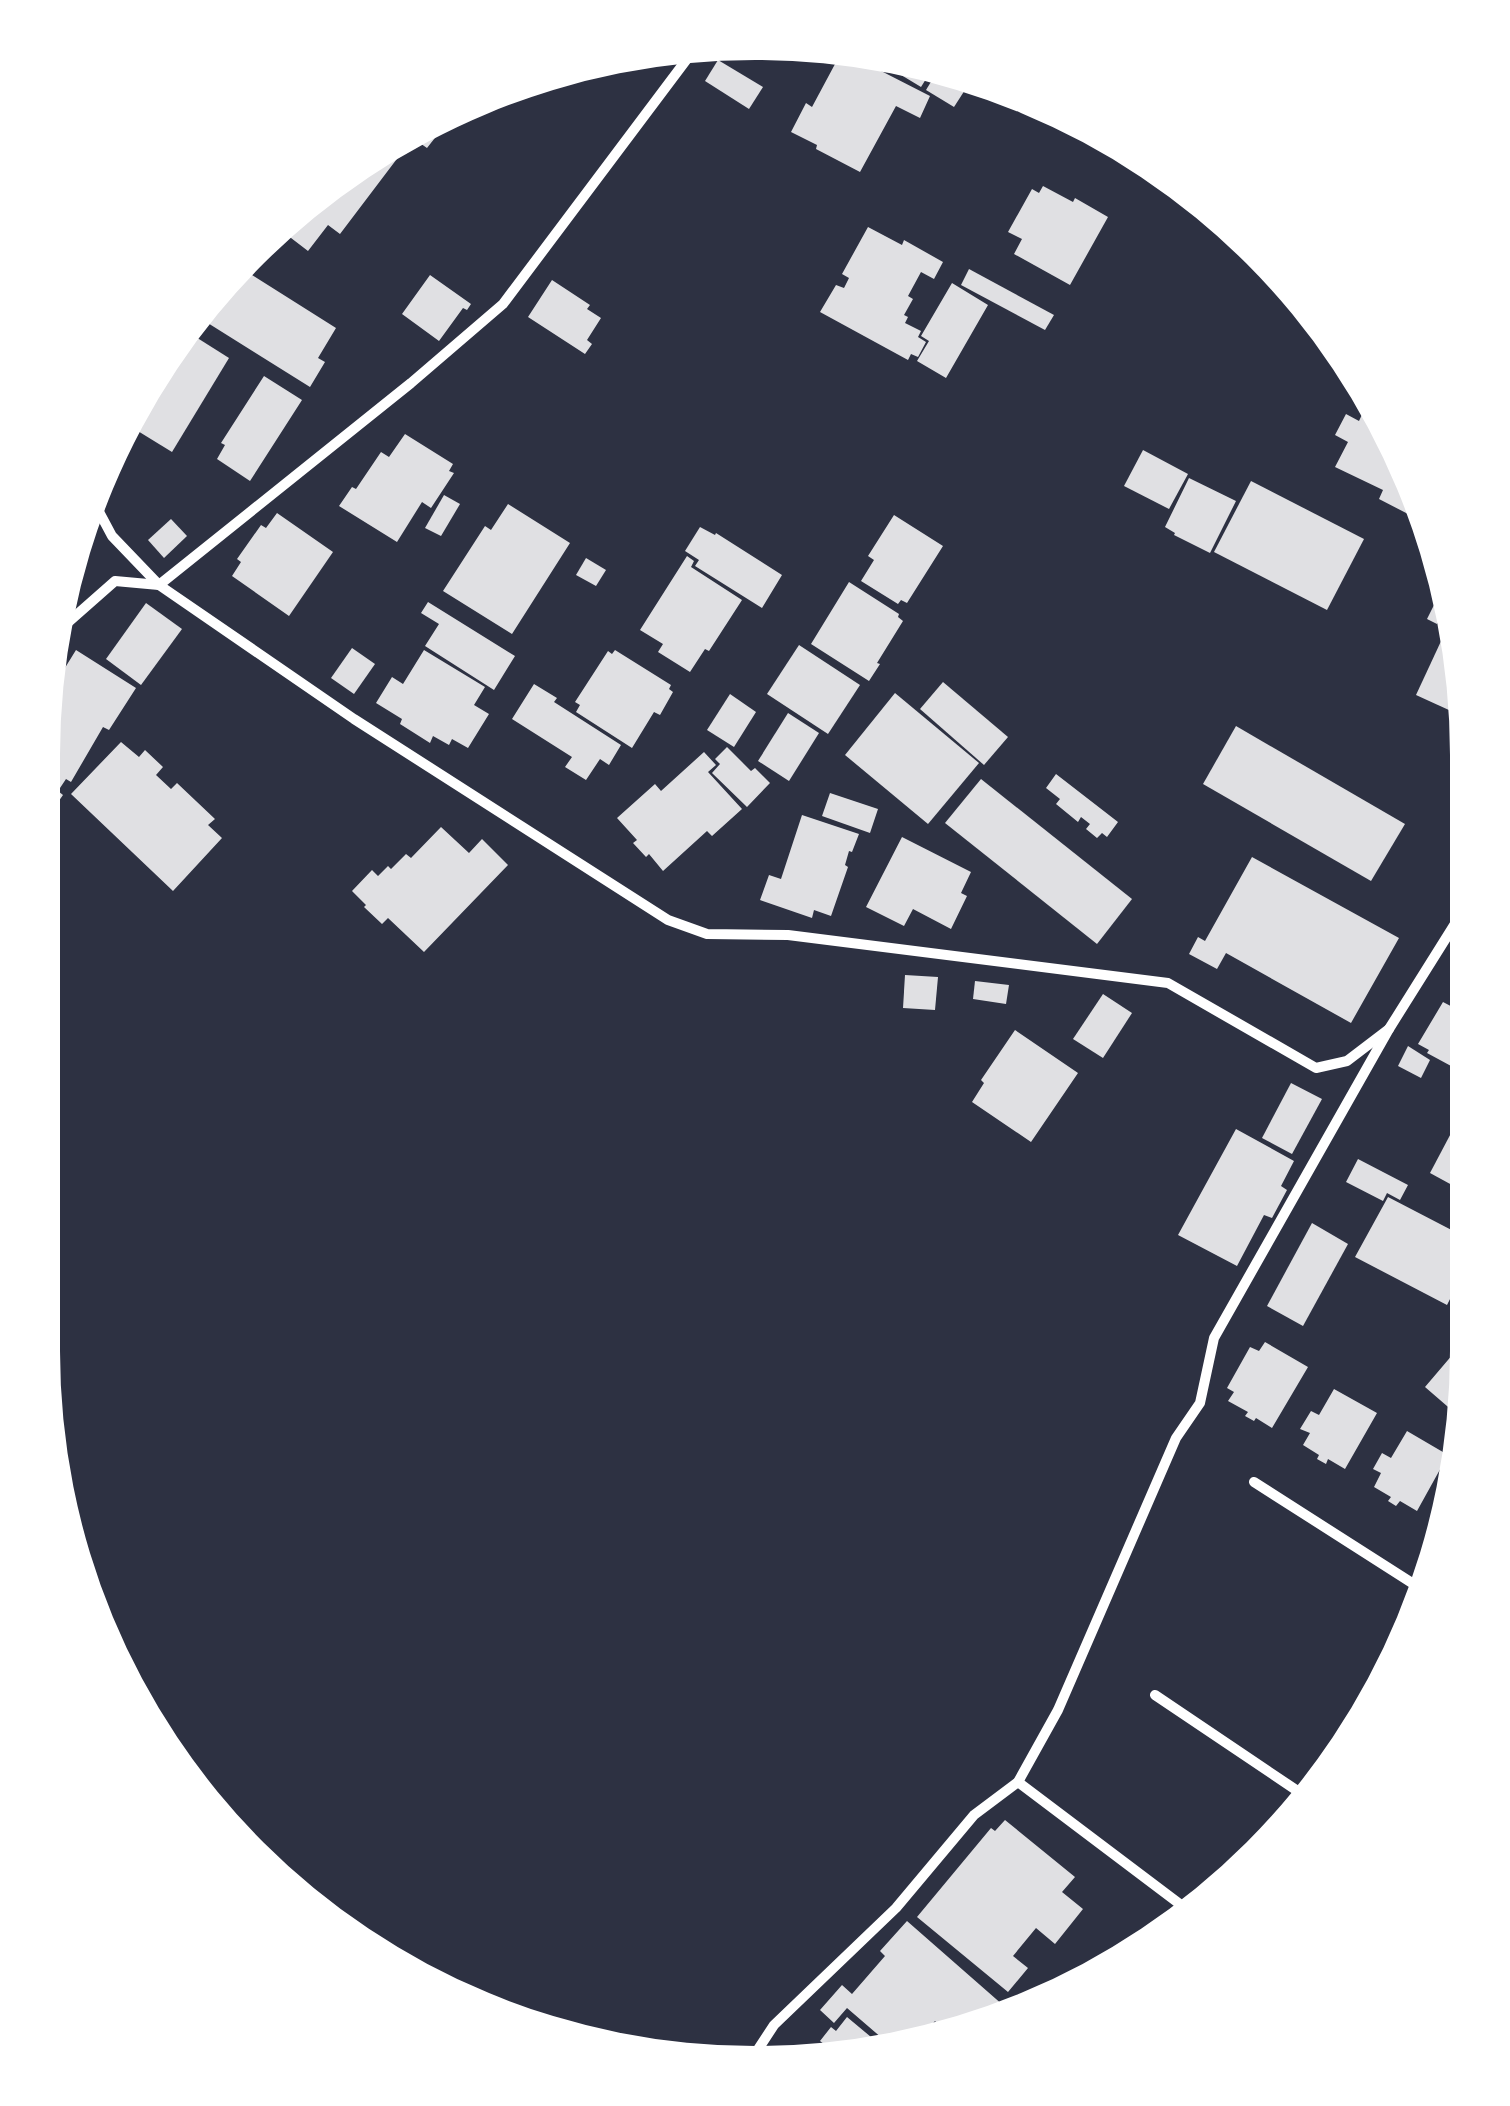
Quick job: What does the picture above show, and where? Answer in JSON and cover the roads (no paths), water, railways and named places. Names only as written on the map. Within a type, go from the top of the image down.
[{"type":"street","points":[[73,618],[116,581],[158,585],[411,383],[503,304],[684,64]]},
{"type":"street","points":[[102,518],[112,536],[158,585],[387,740],[668,920],[707,934],[788,935],[1168,983],[1316,1068],[1347,1061],[1389,1029]]},
{"type":"street","points":[[761,2046],[774,2026],[896,1908],[974,1816],[1018,1782],[1058,1710],[1176,1438],[1200,1403],[1214,1338],[1389,1029],[1450,933]]},
{"type":"street","points":[[1254,1482],[1410,1582]]},
{"type":"street","points":[[1155,1694],[1294,1789]]},
{"type":"street","points":[[1018,1782],[1178,1902]]}]
